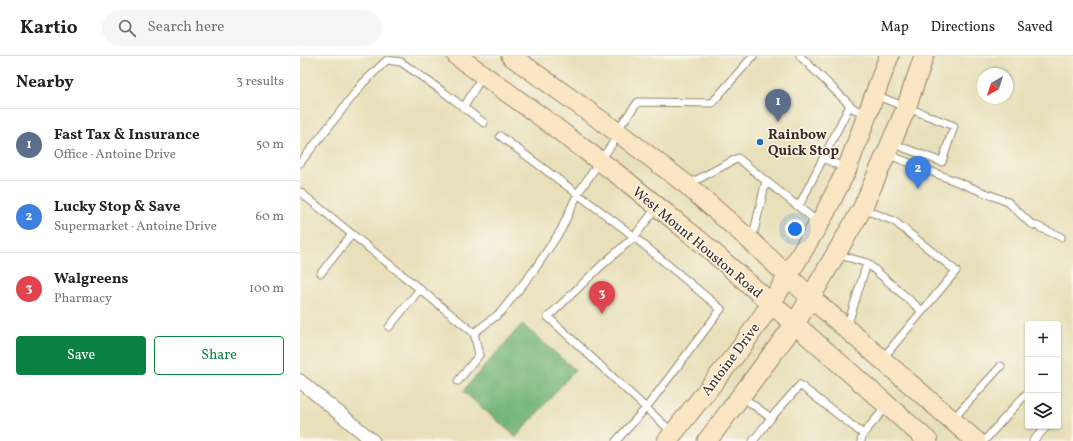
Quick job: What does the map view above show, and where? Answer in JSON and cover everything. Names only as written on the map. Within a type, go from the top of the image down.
[{"type":"main road","name":"West Mount Houston Road","points":[[457,56],[600,161],[658,206],[928,441]]},
{"type":"main road","points":[[511,56],[618,132],[687,185],[752,241],[810,297],[976,441]]},
{"type":"main road","name":"Antoine Drive","points":[[670,437],[740,349],[771,304],[820,223],[847,169],[890,56]]},
{"type":"main road","points":[[707,441],[795,324],[862,209],[906,108],[924,56]]},
{"type":"street","points":[[300,381],[372,441]]},
{"type":"lane","points":[[474,333],[501,312],[535,269],[561,230],[578,193],[638,102],[712,103],[753,56]]},
{"type":"lane","points":[[800,56],[854,109],[868,115]]},
{"type":"lane","points":[[300,163],[363,83],[387,60],[401,62],[484,123]]},
{"type":"lane","points":[[464,107],[483,75]]},
{"type":"lane","points":[[875,95],[954,126],[942,162],[889,148]]},
{"type":"lane","points":[[799,206],[850,105]]},
{"type":"lane","points":[[500,136],[578,193],[721,309],[646,408],[616,441]]},
{"type":"lane","points":[[889,148],[1008,202],[1030,223],[1061,237]]},
{"type":"lane","points":[[687,185],[738,158],[820,223]]},
{"type":"lane","points":[[823,158],[847,169]]},
{"type":"lane","points":[[752,241],[766,180]]},
{"type":"lane","points":[[300,192],[474,333],[479,354],[458,381]]},
{"type":"lane","points":[[658,206],[634,237],[602,265],[548,317],[646,408],[670,437]]},
{"type":"lane","points":[[862,209],[894,221],[956,271],[882,359]]},
{"type":"lane","points":[[321,273],[352,234]]},
{"type":"lane","points":[[836,254],[867,264],[922,311]]},
{"type":"lane","points":[[847,328],[867,264]]},
{"type":"lane","points":[[389,327],[420,289]]},
{"type":"lane","points":[[952,420],[1000,366]]},
{"type":"lane","points":[[753,441],[800,385],[862,438],[887,406]]},
{"type":"lane","points":[[741,395],[771,418]]},
{"type":"lane","points":[[984,441],[1025,395]]},
{"type":"lane","points":[[1033,441],[1044,429]]},
{"type":"green space","points":[[522,324],[575,370],[516,437],[463,391]]},
{"type":"place","name":"Fast Tax & Insurance","points":[[778,122]]},
{"type":"place","name":"Rainbow Quick Stop","points":[[760,142]]},
{"type":"place","name":"Lucky Stop & Save","points":[[918,189]]},
{"type":"place","name":"Walgreens","points":[[602,314]]}]
